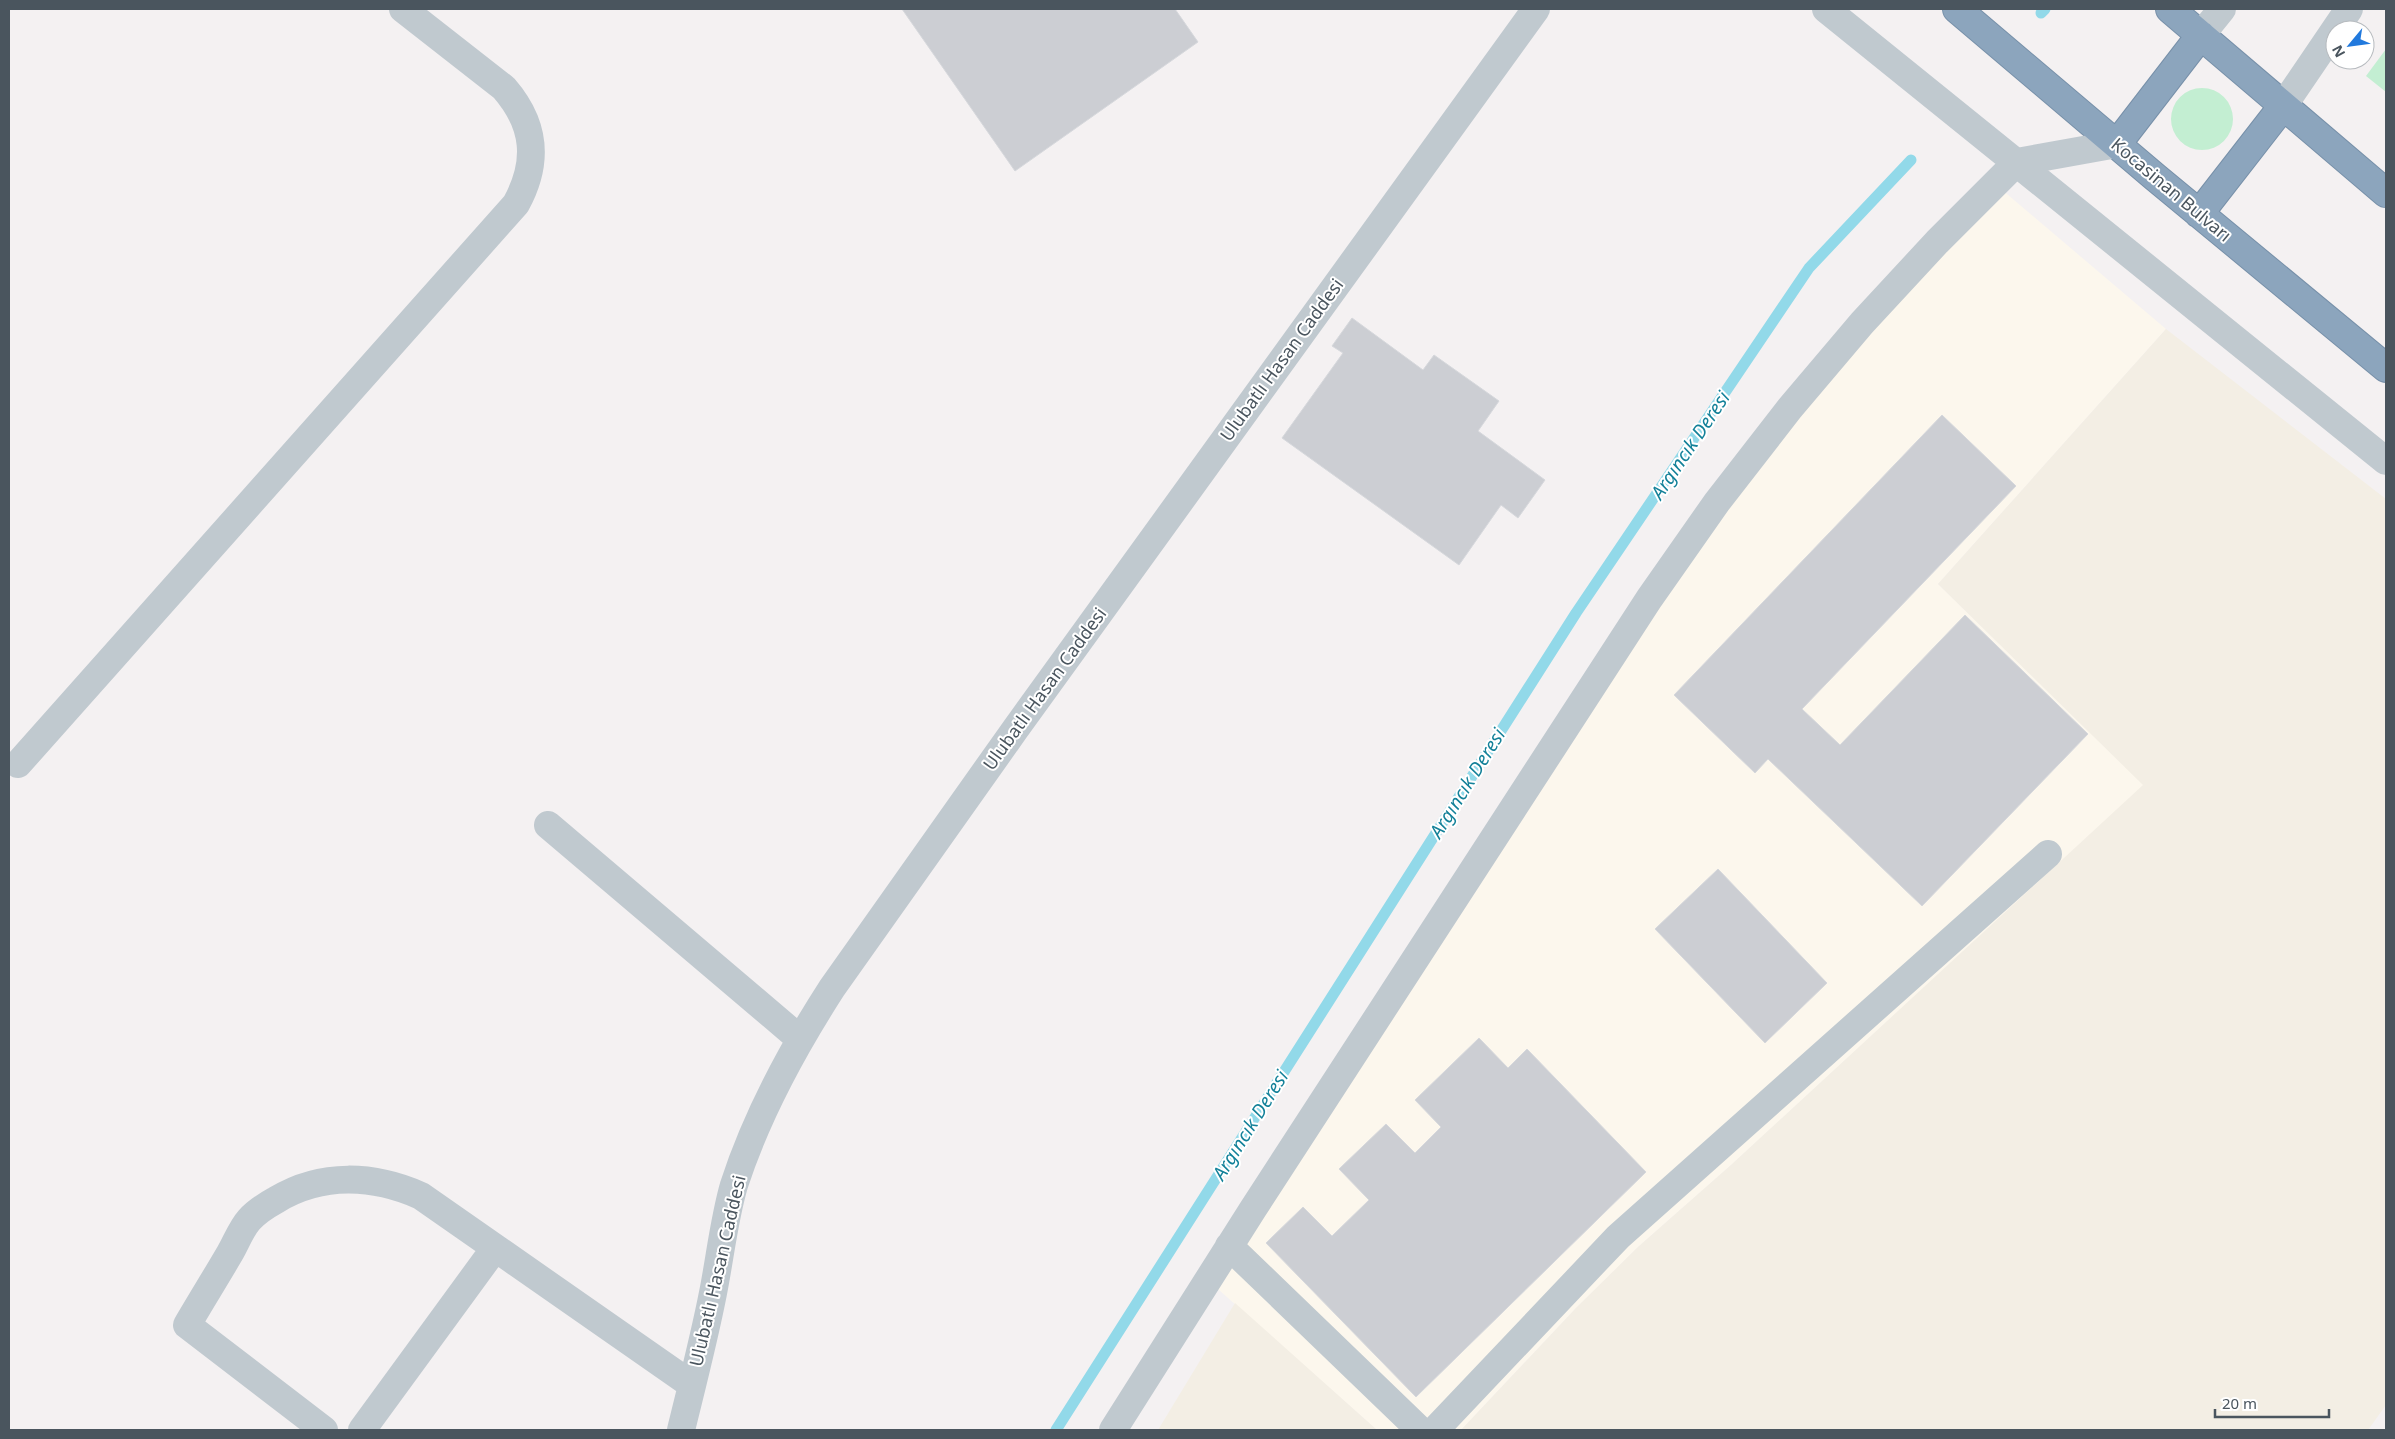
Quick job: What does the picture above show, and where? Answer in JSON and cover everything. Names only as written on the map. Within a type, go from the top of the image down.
[{"type":"highway","name":"Kocasinan Bulvarı","points":[[1957,9],[2199,214],[2386,368]]},
{"type":"highway","points":[[2170,9],[2386,192]]},
{"type":"highway","points":[[2116,144],[2201,35]]},
{"type":"highway","points":[[2199,214],[2283,106]]},
{"type":"street","points":[[18,764],[516,204],[525,188],[530,171],[530,135],[516,102],[504,88],[403,9]]},
{"type":"street","name":"Ulubatlı Hasan Caddesi","points":[[681,1430],[709,1314],[734,1187],[755,1128],[800,1039],[832,988],[1014,731],[1536,9]]},
{"type":"street","points":[[1826,9],[2386,461]]},
{"type":"street","points":[[2201,35],[2222,9]]},
{"type":"street","points":[[2283,106],[2349,9]]},
{"type":"street","points":[[1113,1430],[1229,1246],[1649,599],[1717,502],[1790,408],[1862,323],[1937,242],[2016,162],[2116,144]]},
{"type":"street","points":[[548,825],[800,1039]]},
{"type":"street","points":[[1435,1430],[1618,1237],[2048,854]]},
{"type":"street","points":[[324,1430],[187,1325],[249,1221],[279,1198],[306,1185],[329,1180],[353,1178],[376,1180],[421,1196],[692,1385]]},
{"type":"street","points":[[1229,1246],[1420,1430]]},
{"type":"street","points":[[362,1430],[494,1248]]},
{"type":"shaded area","points":[[1994,183],[2166,329],[1938,584],[2144,785],[1731,1165],[1638,1247],[1576,1308],[1461,1430],[1377,1430],[1210,1282],[1383,996],[1769,452]]},
{"type":"green space","points":[[2386,49],[2386,92],[2366,76],[2370,70],[2375,70],[2375,64]]},
{"type":"green space","points":[[2196,88],[2208,88],[2224,97],[2231,107],[2233,119],[2231,131],[2224,141],[2208,150],[2196,150],[2185,145],[2176,136],[2171,125],[2171,113],[2176,102],[2185,93]]},
{"type":"sand","points":[[2166,329],[2386,499],[2386,1405],[2368,1430],[1461,1430],[1576,1308],[1638,1247],[1731,1165],[2143,785],[1938,584]]},
{"type":"sand","points":[[1235,1303],[1377,1430],[1158,1430]]},
{"type":"building","points":[[902,9],[1175,9],[1198,42],[1015,171]]},
{"type":"building","points":[[1352,318],[1423,370],[1434,355],[1499,401],[1478,431],[1545,480],[1518,518],[1501,505],[1459,565],[1282,438],[1343,353],[1332,346]]},
{"type":"building","points":[[1942,415],[2016,486],[1802,709],[1840,745],[1965,615],[2088,734],[1922,906],[1768,759],[1755,773],[1674,695]]},
{"type":"building","points":[[1718,869],[1827,983],[1765,1043],[1655,929]]},
{"type":"building","points":[[1479,1038],[1508,1068],[1527,1049],[1646,1172],[1416,1397],[1266,1243],[1303,1207],[1332,1236],[1369,1200],[1339,1169],[1386,1124],[1415,1153],[1441,1127],[1415,1100]]},
{"type":"waterway","points":[[2041,13],[2045,9]]},
{"type":"waterway","name":"Argıncık Deresi","points":[[1056,1430],[1576,613],[1809,268],[1911,160]]}]
